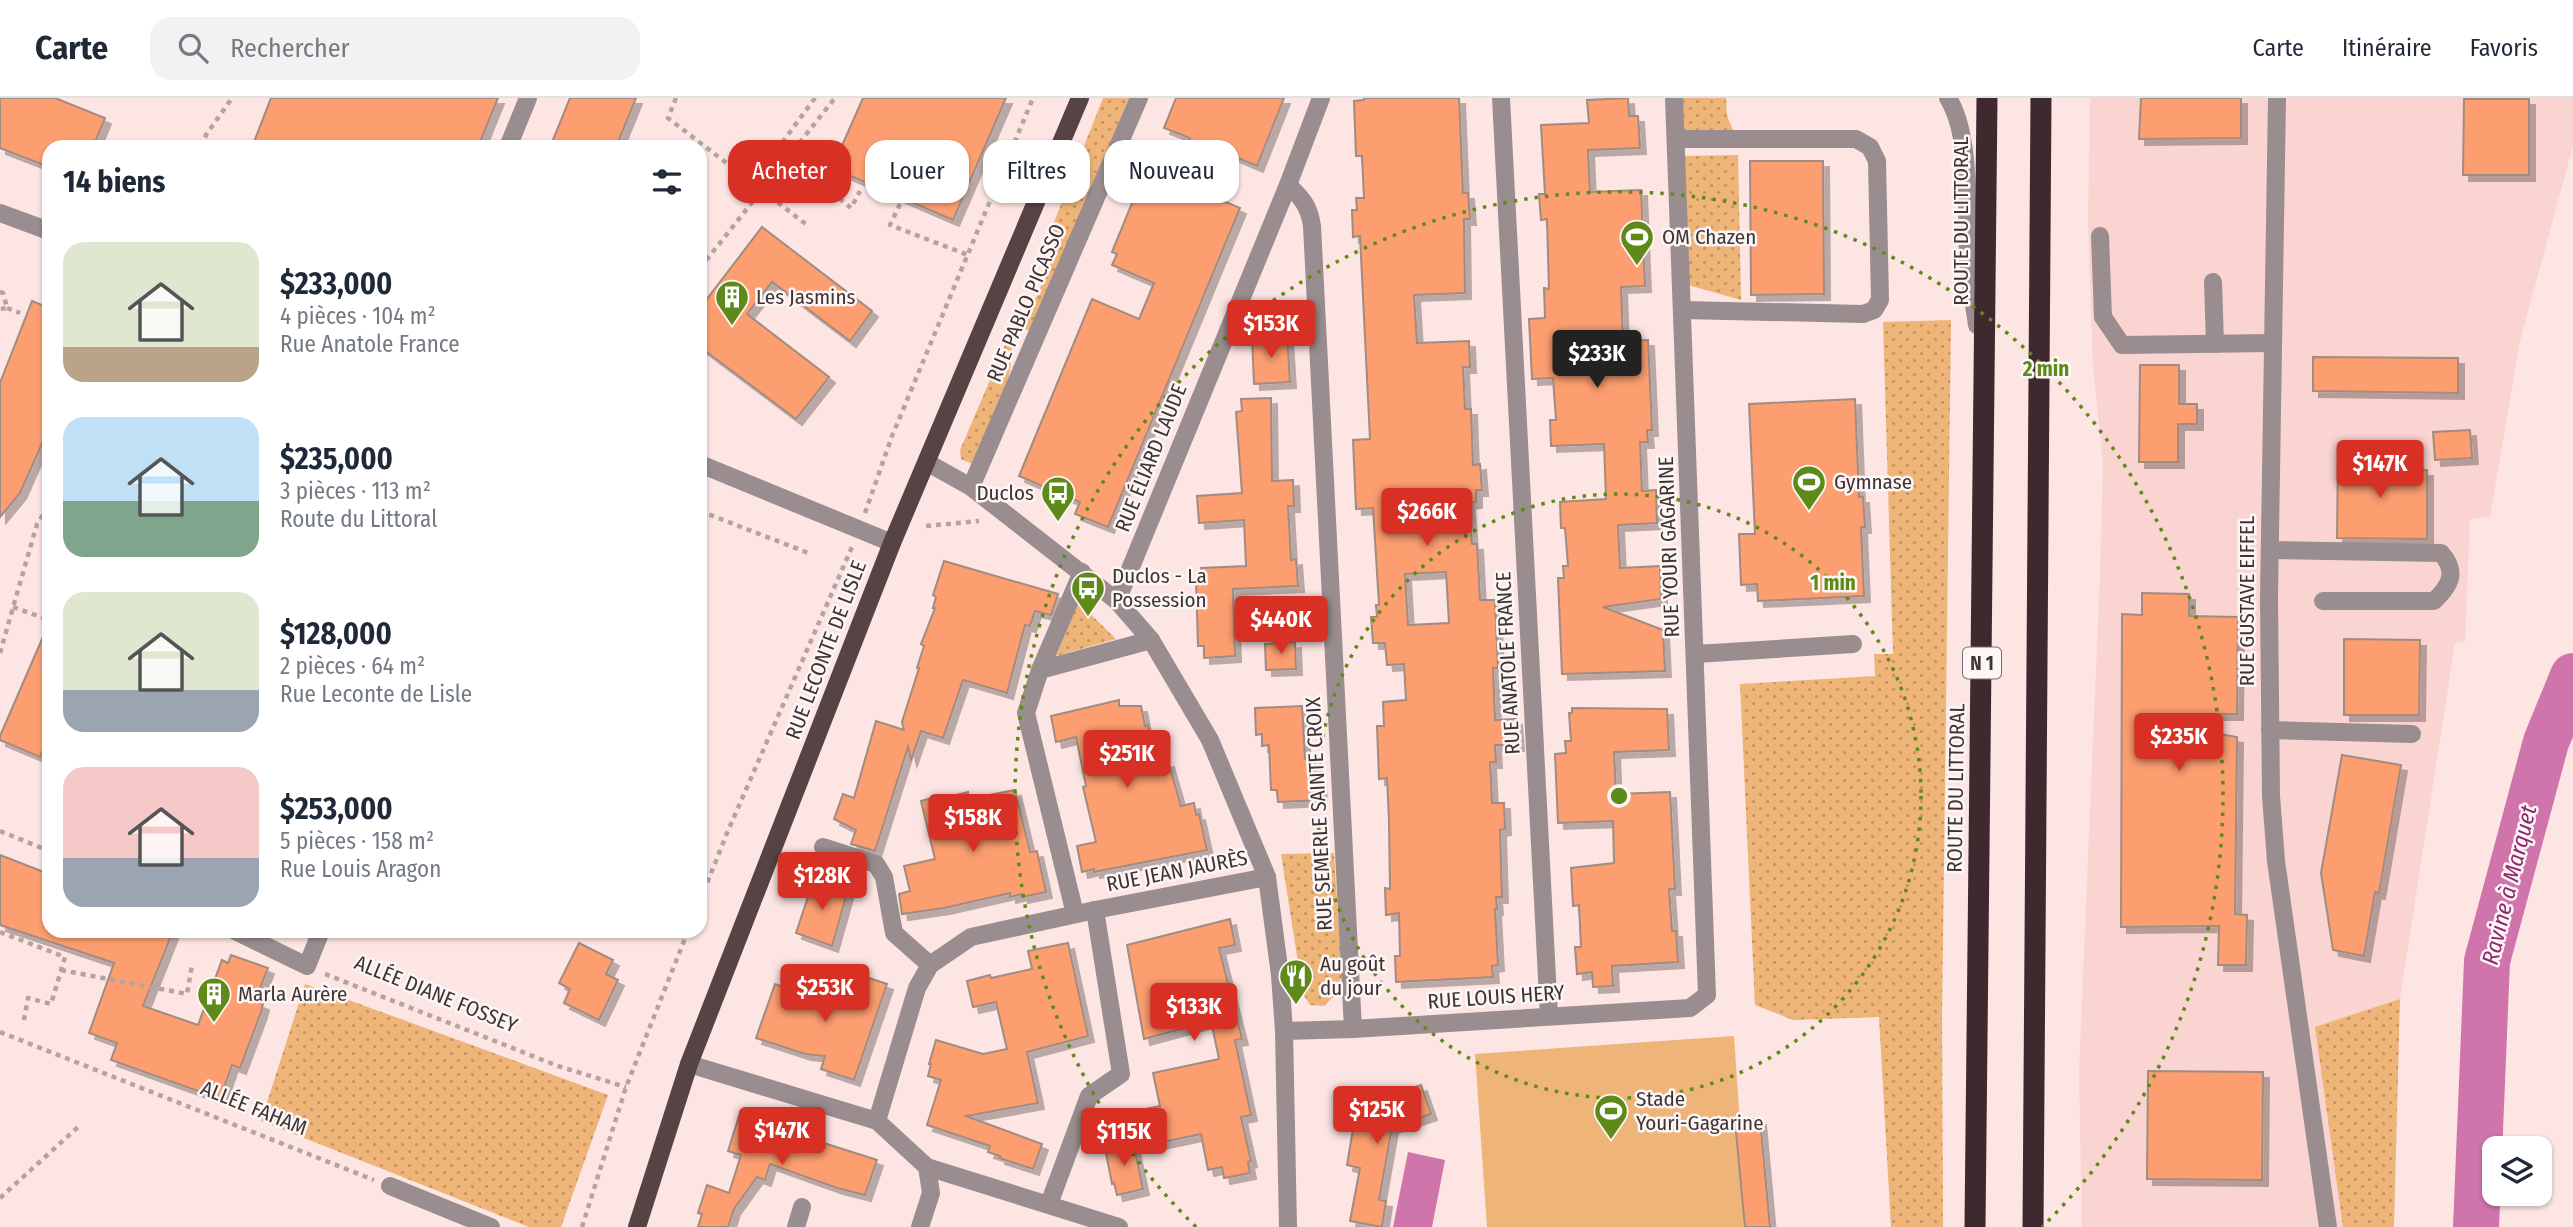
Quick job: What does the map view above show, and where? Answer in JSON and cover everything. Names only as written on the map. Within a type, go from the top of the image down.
[{"type":"highway","name":"ROUTE DU LITTORAL","points":[[1975,1227],[1987,98]]},
{"type":"highway","points":[[2033,1227],[2041,98]]},
{"type":"highway","points":[[1967,1227],[1978,1065]]},
{"type":"main road","name":"RUE LECONTE DE LISLE","points":[[637,1227],[689,1064],[892,543],[1080,98]]},
{"type":"street","points":[[511,140],[528,98]]},
{"type":"street","name":"RUE PABLO PICASSO","points":[[971,487],[1139,98]]},
{"type":"street","name":"RUE ÉLIARD LAUDE","points":[[1117,601],[1288,185],[1321,98]]},
{"type":"street","name":"RUE ANATOLE FRANCE","points":[[1502,98],[1549,1016]]},
{"type":"street","name":"RUE YOURI GAGARINE","points":[[1674,98],[1707,995]]},
{"type":"street","points":[[1948,98],[1956,111],[1965,162],[1969,260],[1985,384]]},
{"type":"street","name":"RUE GUSTAVE EIFFEL","points":[[2277,98],[2270,550],[2271,796],[2276,862],[2328,1227]]},
{"type":"street","points":[[1676,139],[1856,139],[1870,148],[1877,161],[1880,300],[1874,310],[1863,314],[1683,310]]},
{"type":"street","name":"RUE SEMERLE SAINTE CROIX","points":[[1288,185],[1303,199],[1309,210],[1312,226],[1353,1029]]},
{"type":"street","points":[[0,213],[42,228]]},
{"type":"street","points":[[2100,236],[2103,317],[2122,345],[2273,343]]},
{"type":"street","points":[[2213,282],[2215,344]]},
{"type":"street","points":[[928,463],[971,487],[1117,601],[1151,640],[1210,740],[1267,877],[1280,975],[1284,1031],[1288,1227]]},
{"type":"street","points":[[707,467],[892,543]]},
{"type":"street","points":[[2270,550],[2441,553],[2451,570],[2447,589],[2434,601],[2323,601]]},
{"type":"street","points":[[1075,914],[1026,713],[1040,670],[1082,572]]},
{"type":"street","points":[[1040,670],[1151,640]]},
{"type":"street","points":[[1696,654],[1853,644]]},
{"type":"street","points":[[2270,730],[2412,734]]},
{"type":"street","points":[[823,848],[876,864],[884,877],[894,933],[930,965]]},
{"type":"street","name":"RUE JEAN JAURÈS","points":[[877,1121],[917,988],[930,965],[971,937],[1267,877]]},
{"type":"street","name":"RUE JEAN JAURÈS","points":[[1049,1204],[1089,1096],[1121,1074],[1095,910]]},
{"type":"street","points":[[249,938],[307,966],[318,938]]},
{"type":"street","name":"RUE LOUIS HERY","points":[[1284,1031],[1690,1008],[1707,995]]},
{"type":"street","points":[[689,1064],[877,1121],[927,1167],[1049,1204],[1085,1223],[1119,1227]]},
{"type":"street","points":[[920,1227],[931,1193],[927,1167]]},
{"type":"street","points":[[390,1186],[491,1227]]},
{"type":"street","points":[[796,1227],[802,1207]]},
{"type":"path","points":[[204,140],[232,98]]},
{"type":"path","points":[[676,98],[668,118],[697,140]]},
{"type":"path","points":[[784,140],[816,98]]},
{"type":"path","points":[[801,140],[835,98]]},
{"type":"path","points":[[707,883],[859,531],[892,436],[1033,98]]},
{"type":"path","points":[[707,148],[728,164]]},
{"type":"path","points":[[846,203],[852,208],[860,191]]},
{"type":"path","points":[[707,259],[752,203]]},
{"type":"path","points":[[779,203],[807,225]]},
{"type":"path","points":[[900,204],[890,225],[968,255]]},
{"type":"path","points":[[0,292],[3,293],[7,308]]},
{"type":"path","points":[[0,309],[7,308],[20,313]]},
{"type":"path","points":[[707,514],[811,554]]},
{"type":"path","points":[[0,653],[37,524],[42,516]]},
{"type":"path","points":[[926,526],[979,521]]},
{"type":"path","points":[[13,607],[42,617]]},
{"type":"path","points":[[0,831],[42,848]]},
{"type":"path","points":[[0,932],[65,957],[51,1004],[28,998],[23,1025]]},
{"type":"path","points":[[582,1227],[626,1087],[685,938]]},
{"type":"path","points":[[61,970],[187,994],[192,965]]},
{"type":"path","name":"ALLÉE DIANE FOSSEY","points":[[307,966],[546,1062],[626,1087]]},
{"type":"path","name":"ALLÉE FAHAM","points":[[0,1032],[390,1186]]},
{"type":"path","points":[[0,1198],[78,1127]]},
{"type":"shaded area","points":[[1103,98],[1129,98],[1112,140],[1104,140],[1104,158],[1090,192],[1090,140],[1086,140]]},
{"type":"shaded area","points":[[1680,98],[1726,98],[1727,116],[1736,137],[1681,136]]},
{"type":"shaded area","points":[[2090,98],[2573,98],[2573,146],[2520,341],[2490,517],[2470,519],[2465,641],[2455,643],[2400,999],[2327,1027],[2351,1227],[2082,1227],[2079,1071],[2103,463],[2093,366],[2088,223]]},
{"type":"shaded area","points":[[1738,155],[1741,300],[1688,285],[1682,156]]},
{"type":"shaded area","points":[[1061,203],[1085,203],[1032,332],[1023,328],[1058,246],[1050,243],[1048,237]]},
{"type":"shaded area","points":[[1951,320],[1942,1015],[1943,1227],[1891,1227],[1879,1017],[1793,1020],[1755,1005],[1740,684],[1875,676],[1874,654],[1893,654],[1883,322]]},
{"type":"shaded area","points":[[1008,338],[1012,340],[1012,357],[1006,389],[974,465],[961,459],[960,450]]},
{"type":"shaded area","points":[[1078,602],[1116,639],[1056,656]]},
{"type":"shaded area","points":[[1334,853],[1342,976],[1333,997],[1324,1006],[1310,1005],[1303,994],[1281,854]]},
{"type":"shaded area","points":[[305,984],[608,1095],[561,1227],[529,1227],[261,1121]]},
{"type":"shaded area","points":[[2400,999],[2394,1227],[2343,1227],[2315,1027]]},
{"type":"shaded area","name":"Stade Youri-Gagarine","points":[[1734,1036],[1747,1227],[1487,1227],[1475,1054]]},
{"type":"shaded area","points":[[1408,1152],[1445,1160],[1432,1227],[1393,1227]]},
{"type":"building","points":[[0,98],[55,98],[105,118],[96,140],[42,140],[42,164],[0,148]]},
{"type":"building","points":[[271,98],[498,98],[481,140],[255,140]]},
{"type":"building","points":[[570,98],[636,98],[619,140],[553,140]]},
{"type":"building","points":[[863,98],[1006,98],[988,140],[983,140],[983,151],[969,183],[969,140],[865,140],[865,182],[851,176],[851,140],[844,140]]},
{"type":"building","points":[[1176,98],[1284,98],[1257,166],[1239,158],[1239,140],[1189,140],[1190,138],[1164,128]]},
{"type":"building","points":[[1459,98],[1463,193],[1468,193],[1470,219],[1464,219],[1465,293],[1414,295],[1417,343],[1469,341],[1470,367],[1463,367],[1465,409],[1471,409],[1473,465],[1480,464],[1482,490],[1476,490],[1476,502],[1469,503],[1472,544],[1477,544],[1480,600],[1495,600],[1498,668],[1493,668],[1495,720],[1516,719],[1518,745],[1495,745],[1496,762],[1490,762],[1492,803],[1504,803],[1505,829],[1500,830],[1502,897],[1496,897],[1498,965],[1492,966],[1493,977],[1396,982],[1395,956],[1400,956],[1399,913],[1386,915],[1385,888],[1390,889],[1387,778],[1379,779],[1377,726],[1384,726],[1383,702],[1406,700],[1404,664],[1387,665],[1385,643],[1373,643],[1371,617],[1377,617],[1376,605],[1379,605],[1373,508],[1356,509],[1353,440],[1370,439],[1360,236],[1353,237],[1352,210],[1357,210],[1356,198],[1364,198],[1362,156],[1356,156],[1354,101]],"holes":[[[1446,572],[1449,623],[1408,625],[1405,574]]]},
{"type":"building","points":[[1628,98],[1629,116],[1638,116],[1640,148],[1588,150],[1590,192],[1641,190],[1645,286],[1621,287],[1623,341],[1648,340],[1652,430],[1647,430],[1648,442],[1640,442],[1642,491],[1656,490],[1657,523],[1618,525],[1620,568],[1660,566],[1661,599],[1603,607],[1663,630],[1665,671],[1562,674],[1558,578],[1564,578],[1563,566],[1568,566],[1565,528],[1561,528],[1560,502],[1606,499],[1604,444],[1551,446],[1550,420],[1556,420],[1553,378],[1532,379],[1529,319],[1545,318],[1544,288],[1549,289],[1547,219],[1541,220],[1539,194],[1545,194],[1541,125],[1589,123],[1587,100]]},
{"type":"building","points":[[2141,98],[2241,98],[2241,138],[2139,139]]},
{"type":"building","points":[[2464,99],[2529,99],[2529,175],[2463,175]]},
{"type":"building","points":[[1750,161],[1823,161],[1824,294],[1751,295]]},
{"type":"building","points":[[913,203],[960,203],[953,220]]},
{"type":"building","points":[[1132,203],[1228,203],[1240,208],[1108,527],[1075,514],[1080,502],[1019,476],[1092,299],[1139,319],[1154,283],[1112,265],[1117,254],[1112,252]]},
{"type":"building","name":"Les Jasmins","points":[[762,227],[872,311],[850,341],[772,282],[747,314],[829,377],[796,419],[707,352],[707,299]]},
{"type":"building","points":[[32,301],[42,305],[42,444],[20,493],[0,517],[0,383]]},
{"type":"building","points":[[1287,336],[1290,382],[1254,384],[1252,337]]},
{"type":"building","points":[[2313,357],[2458,358],[2458,393],[2313,391]]},
{"type":"building","points":[[2140,365],[2179,365],[2179,404],[2197,404],[2197,424],[2178,424],[2178,462],[2139,462]]},
{"type":"building","points":[[1271,398],[1272,481],[1293,480],[1294,506],[1288,506],[1291,560],[1296,559],[1298,586],[1233,589],[1235,656],[1204,658],[1204,646],[1198,646],[1196,580],[1201,580],[1201,568],[1246,566],[1244,520],[1199,523],[1197,496],[1242,493],[1236,412],[1242,411],[1241,399]]},
{"type":"building","name":"Gymnase","points":[[1855,399],[1859,497],[1863,497],[1865,527],[1861,527],[1864,596],[1758,601],[1757,584],[1741,585],[1739,534],[1755,534],[1749,404]]},
{"type":"building","points":[[2470,430],[2472,458],[2435,460],[2433,432]]},
{"type":"building","points":[[2338,451],[2372,452],[2371,470],[2427,470],[2427,539],[2337,538]]},
{"type":"building","points":[[944,561],[1058,594],[1051,615],[1035,611],[1030,626],[1025,625],[1007,693],[963,680],[943,738],[921,731],[911,760],[908,747],[875,851],[851,844],[856,830],[834,819],[843,794],[854,798],[876,721],[904,730],[902,722],[919,668],[924,646],[921,644],[935,608],[936,597],[933,595]]},
{"type":"building","points":[[2142,593],[2189,594],[2189,616],[2238,617],[2237,714],[2197,714],[2196,730],[2237,737],[2235,914],[2247,915],[2246,965],[2218,965],[2219,926],[2121,927],[2122,614],[2142,615]]},
{"type":"building","points":[[42,639],[40,757],[0,740]]},
{"type":"building","points":[[2344,639],[2420,640],[2419,715],[2344,715]]},
{"type":"building","points":[[1295,642],[1296,669],[1266,670],[1265,644]]},
{"type":"building","points":[[1119,700],[1119,706],[1141,706],[1145,726],[1148,725],[1155,763],[1168,761],[1181,806],[1194,803],[1207,850],[1082,872],[1077,846],[1096,842],[1083,787],[1086,786],[1076,737],[1056,742],[1051,716]]},
{"type":"building","points":[[1302,706],[1305,759],[1315,758],[1316,778],[1320,778],[1321,800],[1278,802],[1277,790],[1271,790],[1269,745],[1262,746],[1262,734],[1256,735],[1255,708]]},
{"type":"building","points":[[1572,708],[1667,709],[1669,750],[1614,752],[1616,794],[1670,792],[1675,889],[1669,889],[1672,931],[1676,931],[1678,962],[1612,966],[1613,986],[1593,987],[1592,972],[1577,974],[1575,947],[1581,947],[1579,905],[1573,906],[1571,868],[1614,863],[1613,821],[1558,823],[1555,754],[1566,753],[1565,741],[1571,741],[1569,713],[1572,713]]},
{"type":"building","points":[[2342,755],[2401,765],[2379,893],[2375,892],[2364,956],[2333,950],[2321,873]]},
{"type":"building","points":[[1015,790],[1030,852],[1037,851],[1046,892],[1022,897],[1022,894],[1010,897],[1010,893],[944,908],[902,914],[899,894],[910,891],[904,866],[935,859],[921,801],[968,792],[969,799]]},
{"type":"building","points":[[0,855],[42,871],[42,938],[170,938],[143,1006],[198,1025],[222,960],[228,963],[231,955],[268,968],[255,1001],[263,1004],[261,1012],[240,1068],[232,1065],[220,1099],[111,1060],[117,1043],[89,1033],[114,963],[0,925]]},
{"type":"building","points":[[814,879],[848,890],[832,946],[796,933]]},
{"type":"building","points":[[1230,919],[1235,945],[1219,948],[1242,1039],[1235,1040],[1251,1115],[1241,1117],[1251,1161],[1248,1162],[1250,1173],[1224,1178],[1222,1167],[1208,1170],[1201,1134],[1149,1145],[1141,1110],[1160,1106],[1153,1073],[1219,1059],[1211,1021],[1144,1039],[1127,945]]},
{"type":"building","points":[[579,943],[613,960],[606,974],[618,980],[599,1020],[564,1003],[570,989],[559,983]]},
{"type":"building","points":[[1068,943],[1088,1036],[1027,1052],[1038,1103],[966,1116],[1042,1144],[1033,1169],[999,1158],[1000,1156],[988,1152],[990,1146],[927,1125],[941,1080],[928,1076],[936,1040],[983,1054],[1007,1049],[996,1002],[973,1007],[967,981],[1032,969],[1028,951]]},
{"type":"building","points":[[851,972],[887,984],[854,1080],[821,1069],[825,1056],[805,1054],[756,1038],[775,984],[839,1006]]},
{"type":"building","points":[[2148,1071],[2263,1072],[2262,1180],[2147,1179]]},
{"type":"building","points":[[1421,1085],[1431,1114],[1392,1127],[1379,1200],[1386,1201],[1382,1227],[1350,1221],[1360,1168],[1347,1165],[1354,1123],[1342,1089],[1368,1104]]},
{"type":"building","points":[[739,1116],[877,1160],[865,1195],[770,1164],[765,1180],[757,1177],[734,1209],[728,1227],[698,1227],[702,1214],[698,1213],[707,1185],[729,1193],[741,1155],[728,1151]]},
{"type":"building","points":[[1760,1119],[1770,1227],[1745,1227],[1735,1121]]},
{"type":"building","points":[[1133,1142],[1143,1189],[1117,1195],[1114,1183],[1112,1184],[1105,1148]]},
{"type":"waterway","name":"Ravine à Marquet","points":[[2476,1227],[2487,961],[2546,742],[2573,676]]},
{"type":"place","name":"OM Chazen","points":[[1637,267]]},
{"type":"place","name":"Les Jasmins","points":[[732,327]]},
{"type":"place","name":"Gymnase","points":[[1809,512]]},
{"type":"place","name":"Duclos","points":[[1058,523]]},
{"type":"place","name":"Duclos - La Possession","points":[[1088,618]]},
{"type":"place","name":"Au goût du jour","points":[[1296,1006]]},
{"type":"place","name":"Marla Aurère","points":[[214,1024]]},
{"type":"place","name":"Stade Youri-Gagarine","points":[[1611,1141]]}]
